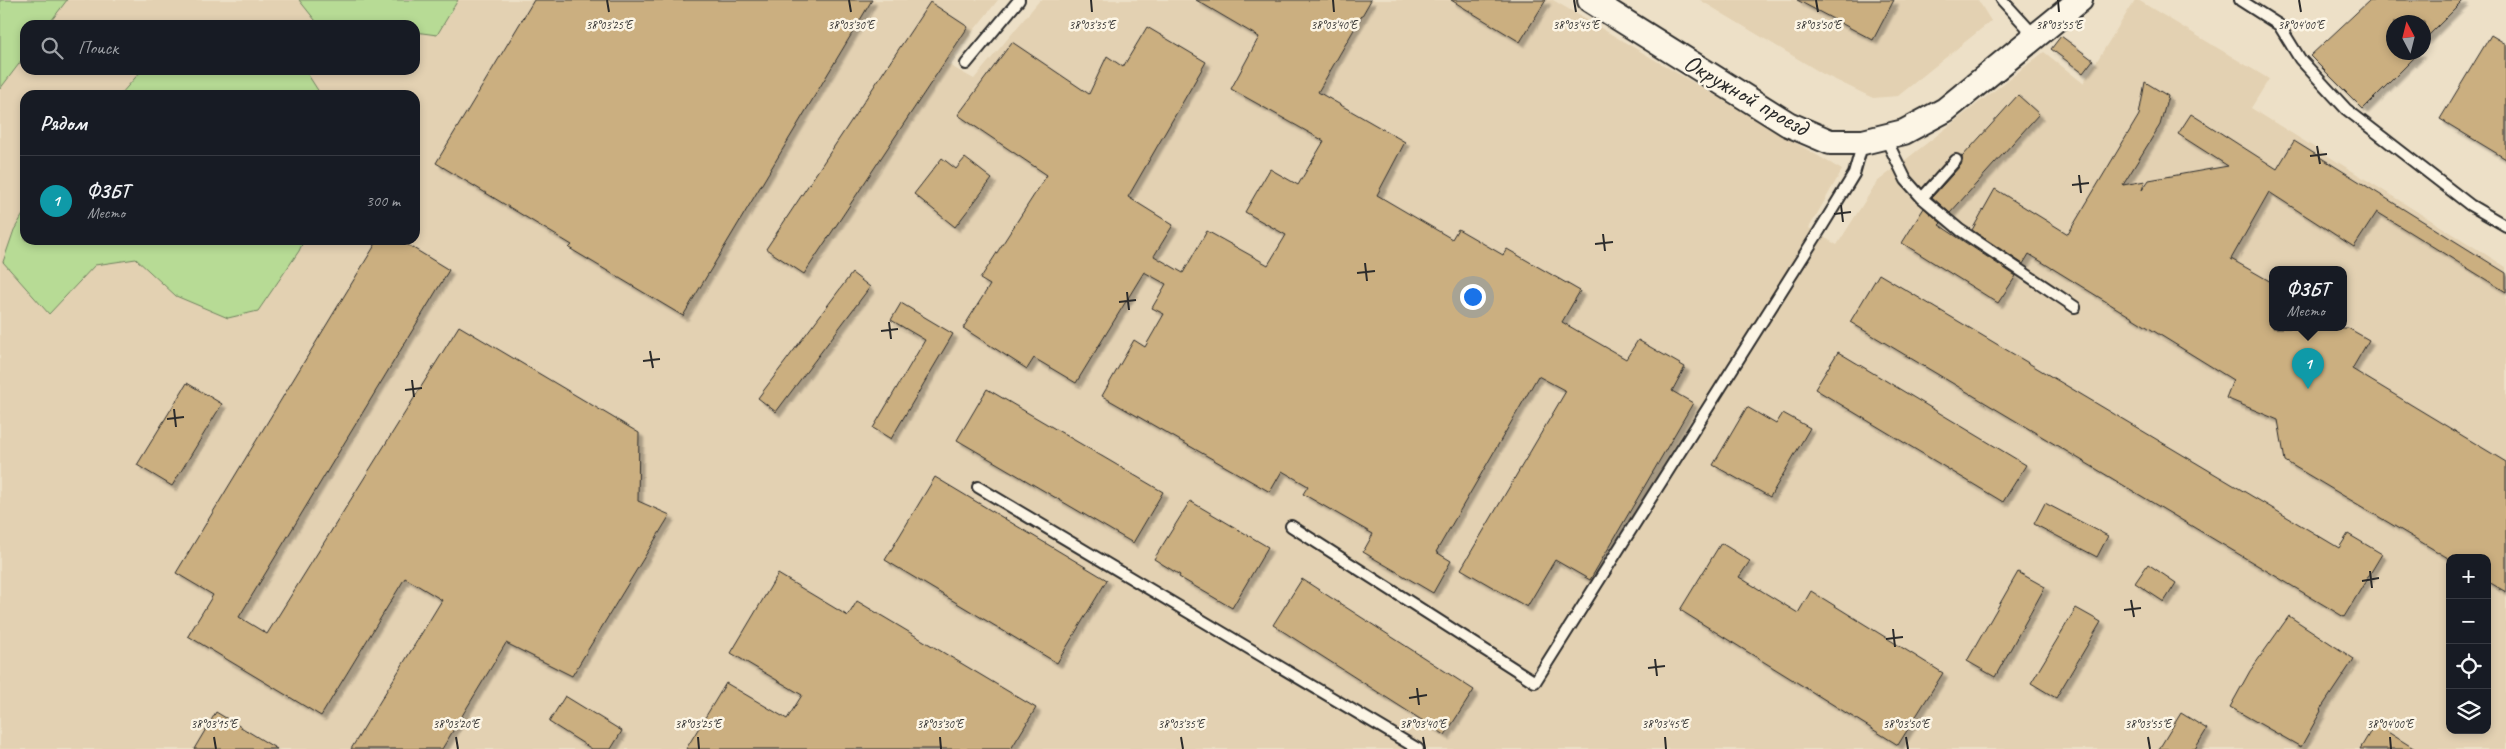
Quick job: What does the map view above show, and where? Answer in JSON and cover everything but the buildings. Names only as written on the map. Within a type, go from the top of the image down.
[{"type":"street","name":"Окружной проезд","points":[[1590,0],[1788,124],[1830,142],[1874,140],[1904,132],[1945,110],[2080,0]]},
{"type":"lane","points":[[966,64],[1019,0]]},
{"type":"lane","points":[[2002,0],[2035,36]]},
{"type":"lane","points":[[2240,0],[2279,26],[2300,59],[2346,109],[2470,205],[2506,226]]},
{"type":"lane","points":[[1292,526],[1535,682],[1818,233],[1874,140],[1922,198],[1960,230],[2075,307]]},
{"type":"lane","points":[[1922,198],[1956,160]]},
{"type":"lane","points":[[978,486],[1418,749]]},
{"type":"shaded area","points":[[0,0],[998,0],[947,64],[974,79],[1040,0],[1553,0],[1842,170],[1809,228],[1837,245],[1877,182],[2044,52],[2083,83],[2135,0],[2138,0],[2269,79],[2251,108],[2506,267],[2506,749],[0,749]]},
{"type":"shaded area","points":[[1700,0],[1978,0],[1991,21],[1898,96],[1873,98],[1823,74]]},
{"type":"green space","points":[[0,0],[67,0],[52,20],[20,20],[20,63],[0,89]]},
{"type":"green space","points":[[299,0],[458,0],[437,35],[420,33],[420,20],[315,20]]},
{"type":"green space","points":[[138,75],[308,75],[318,90],[124,90]]},
{"type":"green space","points":[[20,220],[20,245],[302,245],[258,311],[228,318],[176,296],[136,259],[95,265],[49,314],[3,262],[14,230]]},
{"type":"place","name":"ФЗБТ","points":[[2308,389]]}]
